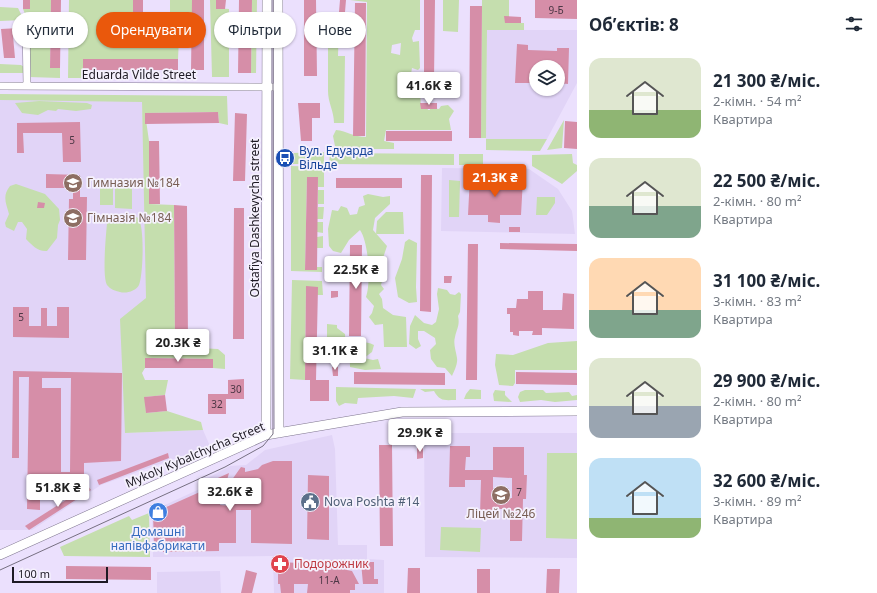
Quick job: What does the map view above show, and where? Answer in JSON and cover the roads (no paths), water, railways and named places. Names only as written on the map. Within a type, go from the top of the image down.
[{"type":"street","name":"Ostafiya Dashkevycha street","points":[[266,435],[267,0]]},
{"type":"street","name":"Ostafiya Dashkevycha street","points":[[278,0],[279,433]]},
{"type":"street","points":[[26,48],[27,86]]},
{"type":"street","name":"Eduarda Vilde Street","points":[[0,86],[278,87]]},
{"type":"street","name":"Mykoly Kybalchycha Street","points":[[0,554],[266,435],[412,411],[577,411]]},
{"type":"tram line","points":[[0,570],[225,467],[263,446],[273,434],[273,0]]},
{"type":"place","name":"Вул. Едуарда Вільде","points":[[285,158]]},
{"type":"place","name":"Гимназия №184","points":[[73,183]]},
{"type":"place","name":"Гімназія №184","points":[[73,218]]},
{"type":"place","name":"Ліцей №246","points":[[501,495]]},
{"type":"place","name":"Nova Poshta #14","points":[[310,502]]},
{"type":"place","name":"Домашні напівфабрикати","points":[[158,512]]},
{"type":"place","name":"Подорожник","points":[[280,564]]}]
